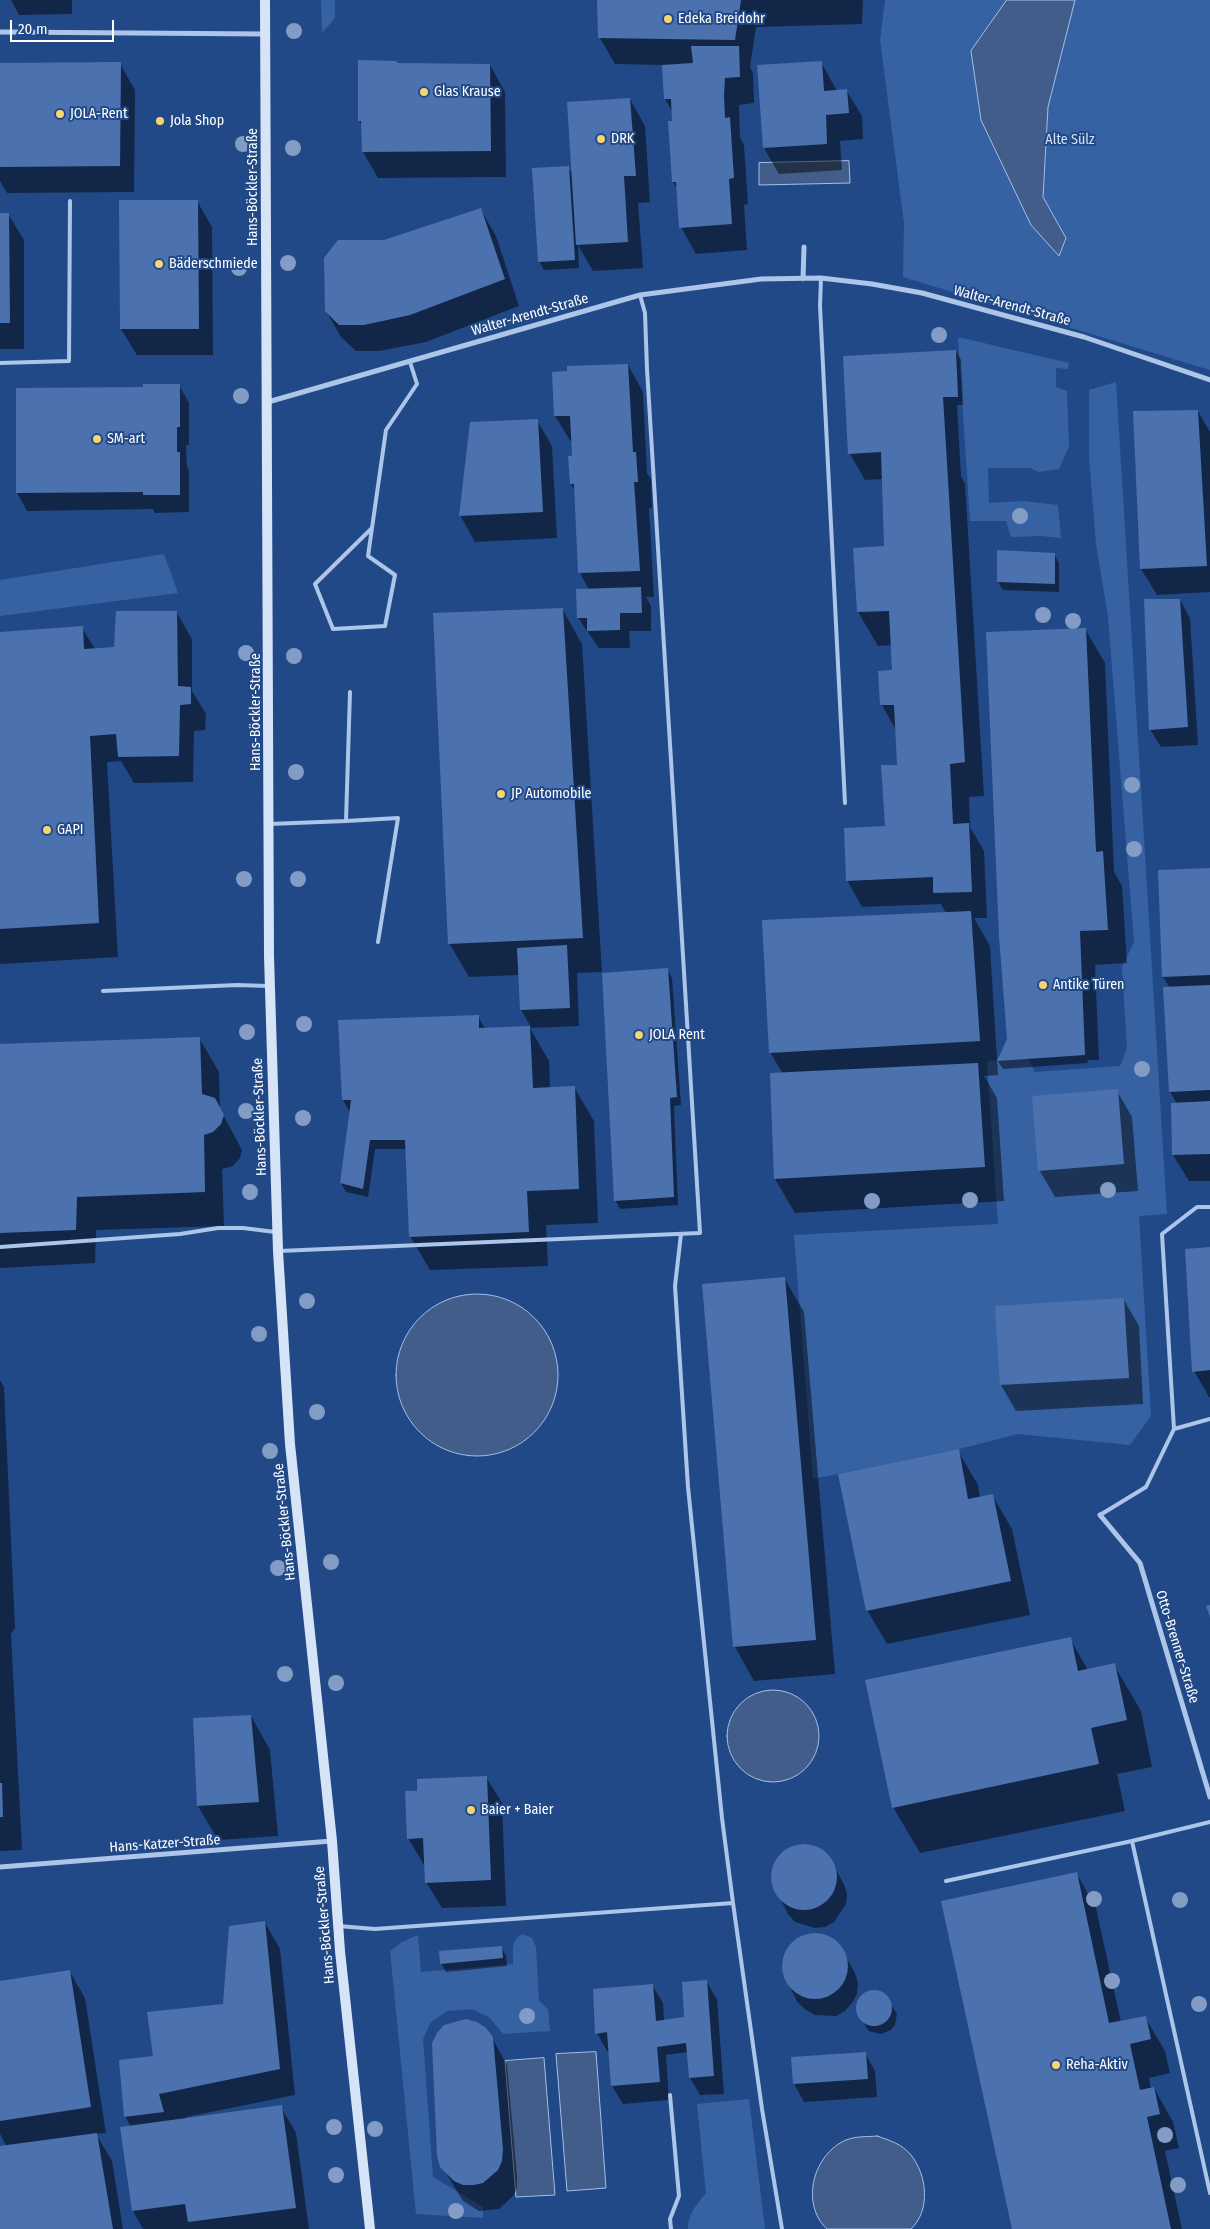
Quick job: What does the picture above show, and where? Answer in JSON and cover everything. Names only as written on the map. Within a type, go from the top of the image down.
[{"type":"street","name":"Hans-Böckler-Straße","points":[[265,0],[270,986],[278,1251],[290,1444],[332,1841],[338,1926],[370,2229]]},
{"type":"street","points":[[0,32],[265,34]]},
{"type":"street","points":[[803,278],[804,247]]},
{"type":"street","name":"Walter-Arendt-Straße","points":[[268,402],[640,295],[761,279],[803,278],[820,278],[880,285],[975,306],[1084,337],[1210,380]]},
{"type":"street","name":"Otto-Brenner-Straße","points":[[1100,1514],[1140,1563],[1210,1797]]},
{"type":"street","name":"Hans-Katzer-Straße","points":[[0,1867],[332,1841]]},
{"type":"lane","points":[[0,363],[69,361],[70,201]]},
{"type":"lane","points":[[820,278],[845,803]]},
{"type":"lane","points":[[278,1251],[700,1233],[645,313],[640,295]]},
{"type":"lane","points":[[372,528],[315,584],[334,629],[385,626],[395,575],[368,556],[372,528],[386,430],[417,384],[410,362]]},
{"type":"lane","points":[[346,821],[350,692]]},
{"type":"lane","points":[[269,824],[398,818],[378,942]]},
{"type":"lane","points":[[102,991],[237,985],[270,986]]},
{"type":"lane","points":[[1100,1514],[1146,1488],[1174,1429],[1162,1234],[1197,1207],[1210,1207]]},
{"type":"lane","points":[[0,1247],[180,1234],[218,1228],[243,1228],[278,1232]]},
{"type":"lane","points":[[681,1234],[675,1286],[688,1488],[722,1818],[762,2109],[782,2229]]},
{"type":"lane","points":[[1174,1429],[1210,1419]]},
{"type":"lane","points":[[946,1881],[1132,1841],[1210,1822]]},
{"type":"lane","points":[[1132,1841],[1210,2193]]},
{"type":"lane","points":[[338,1926],[375,1929],[733,1903]]},
{"type":"lane","points":[[670,2095],[679,2196],[670,2219],[671,2229]]},
{"type":"green space","points":[[321,0],[335,0],[335,18],[322,33]]},
{"type":"green space","name":"Alte Sülz","points":[[885,0],[1210,0],[1210,370],[903,277],[904,223],[880,40]]},
{"type":"green space","points":[[958,337],[1069,363],[1068,369],[1056,368],[1056,387],[1067,391],[1069,446],[1059,469],[1038,472],[1031,468],[988,468],[989,503],[1023,501],[1058,505],[1061,538],[1041,536],[1011,537],[1006,521],[970,521]]},
{"type":"green space","points":[[1116,382],[1167,1214],[1139,1216],[1151,1416],[1130,1445],[1018,1434],[959,1449],[813,1479],[794,1235],[998,1224],[987,1061],[1028,1058],[1035,1072],[1120,1066],[1127,1048],[1122,967],[1134,942],[1108,617],[1096,544],[1089,457],[1089,390]]},
{"type":"green space","points":[[164,554],[178,593],[0,616],[0,580]]},
{"type":"green space","points":[[522,1934],[532,1938],[536,1947],[539,2001],[548,2009],[550,2031],[503,2034],[490,2018],[472,2009],[447,2011],[431,2022],[423,2039],[433,2177],[483,2207],[483,2218],[416,2214],[390,1951],[402,1942],[418,1935],[421,1972],[513,1964],[514,1944]]},
{"type":"green space","points":[[749,2099],[765,2229],[688,2229],[691,2214],[706,2193],[697,2104]]},
{"type":"shaded area","points":[[1007,0],[1075,0],[1048,107],[1043,197],[1066,238],[1059,256],[1031,225],[981,120],[971,51]]},
{"type":"shaded area","points":[[849,161],[850,183],[759,185],[759,163]]},
{"type":"shaded area","points":[[477,1294],[508,1300],[534,1318],[552,1344],[558,1375],[552,1406],[534,1432],[508,1450],[477,1456],[446,1450],[420,1432],[402,1406],[396,1375],[402,1344],[420,1318],[446,1300]]},
{"type":"shaded area","points":[[773,1690],[790,1694],[805,1704],[815,1719],[819,1736],[815,1753],[805,1768],[790,1778],[773,1782],[756,1778],[741,1768],[731,1753],[727,1736],[731,1719],[741,1704],[756,1694]]},
{"type":"shaded area","points":[[596,2052],[606,2188],[567,2191],[556,2054]]},
{"type":"shaded area","points":[[544,2058],[555,2195],[516,2197],[505,2061]]},
{"type":"shaded area","points":[[877,2136],[904,2148],[916,2163],[921,2172],[923,2182],[924,2203],[922,2212],[911,2229],[827,2229],[819,2219],[814,2207],[812,2194],[818,2168],[825,2156],[846,2140],[857,2137]]},
{"type":"building","name":"Edeka Breidohr","points":[[597,0],[741,0],[735,40],[598,38]]},
{"type":"building","points":[[691,46],[739,46],[740,77],[725,78],[724,95],[725,118],[730,117],[734,178],[729,179],[732,224],[679,228],[676,182],[672,182],[668,121],[672,121],[671,99],[664,99],[662,65],[693,63]]},
{"type":"building","name":"Glas Krause","points":[[358,60],[397,61],[397,63],[490,64],[491,151],[362,152],[361,121],[358,121]]},
{"type":"building","points":[[822,61],[824,91],[847,89],[849,113],[826,115],[827,144],[763,148],[757,65]]},
{"type":"building","name":"JOLA-Rent","points":[[121,62],[120,166],[0,167],[0,63]]},
{"type":"building","name":"DRK","points":[[630,98],[636,176],[624,176],[628,242],[576,245],[567,102]]},
{"type":"building","points":[[569,166],[575,260],[538,262],[532,168]]},
{"type":"building","name":"Bäderschmiede","points":[[119,200],[198,200],[199,329],[120,329]]},
{"type":"building","points":[[481,208],[505,279],[410,315],[364,325],[339,325],[325,311],[324,258],[338,240],[384,240]]},
{"type":"building","points":[[0,213],[9,213],[10,323],[0,323]]},
{"type":"building","points":[[956,350],[958,397],[943,397],[965,762],[950,764],[953,824],[969,823],[972,892],[933,893],[933,877],[846,881],[844,828],[885,826],[881,765],[897,765],[894,705],[880,705],[878,671],[892,670],[889,611],[857,612],[853,548],[884,546],[881,452],[848,454],[843,356]]},
{"type":"building","points":[[628,364],[633,452],[636,452],[638,482],[634,482],[640,571],[578,573],[574,484],[570,484],[568,456],[572,456],[570,416],[554,416],[552,372],[567,371],[567,366]]},
{"type":"building","name":"SM-art","points":[[143,384],[180,384],[180,427],[177,427],[177,452],[180,452],[180,495],[143,495],[143,492],[16,493],[16,388],[143,387]]},
{"type":"building","points":[[1198,410],[1207,566],[1140,569],[1133,411]]},
{"type":"building","points":[[538,419],[543,512],[459,516],[470,422]]},
{"type":"building","points":[[997,550],[1055,553],[1055,584],[997,582]]},
{"type":"building","points":[[641,587],[642,613],[620,613],[620,630],[587,631],[587,618],[577,618],[576,589]]},
{"type":"building","points":[[1144,599],[1180,599],[1188,727],[1149,730]]},
{"type":"building","points":[[563,608],[583,938],[448,944],[433,613]]},
{"type":"building","name":"GAPI","points":[[116,611],[177,611],[178,686],[191,687],[191,704],[180,705],[179,756],[118,757],[116,734],[90,736],[99,923],[0,929],[0,632],[83,626],[84,649],[114,647]]},
{"type":"building","points":[[1086,628],[1096,852],[1103,851],[1108,930],[1080,931],[1085,1055],[997,1061],[1007,1039],[999,936],[986,632]]},
{"type":"building","points":[[1210,868],[1210,975],[1162,977],[1158,870]]},
{"type":"building","points":[[971,911],[980,1041],[769,1053],[762,920]]},
{"type":"building","points":[[567,945],[570,1008],[520,1010],[517,948]]},
{"type":"building","name":"JOLA Rent","points":[[668,968],[677,1097],[670,1098],[674,1197],[614,1201],[602,973]]},
{"type":"building","points":[[1210,985],[1210,1090],[1169,1092],[1163,987]]},
{"type":"building","points":[[479,1015],[479,1028],[530,1026],[533,1088],[575,1086],[579,1189],[527,1191],[529,1232],[409,1237],[405,1140],[370,1140],[363,1189],[340,1183],[351,1100],[342,1100],[338,1020]]},
{"type":"building","points":[[200,1037],[202,1094],[215,1098],[224,1115],[221,1124],[213,1132],[204,1135],[205,1192],[77,1197],[76,1230],[0,1233],[0,1044]]},
{"type":"building","points":[[978,1063],[985,1167],[774,1179],[770,1073]]},
{"type":"building","points":[[1118,1089],[1124,1164],[1038,1171],[1032,1096]]},
{"type":"building","points":[[1210,1101],[1210,1154],[1172,1155],[1171,1103]]},
{"type":"building","points":[[1210,1247],[1210,1370],[1192,1372],[1185,1249]]},
{"type":"building","points":[[785,1277],[816,1640],[733,1647],[702,1284]]},
{"type":"building","points":[[1124,1298],[1129,1378],[1000,1385],[995,1306]]},
{"type":"building","points":[[959,1449],[968,1499],[993,1494],[1011,1581],[866,1611],[838,1474]]},
{"type":"building","points":[[1210,1605],[1210,1617],[1206,1606]]},
{"type":"building","points":[[1071,1637],[1078,1671],[1115,1663],[1127,1720],[1091,1728],[1099,1764],[892,1808],[865,1680]]},
{"type":"building","points":[[251,1715],[259,1802],[197,1806],[193,1718]]},
{"type":"building","points":[[487,1776],[491,1880],[425,1883],[423,1838],[407,1839],[405,1791],[417,1791],[417,1779]]},
{"type":"building","points":[[0,1783],[2,1783],[3,1817],[0,1817]]},
{"type":"building","points":[[798,1844],[810,1844],[822,1849],[832,1859],[837,1871],[835,1890],[822,1905],[810,1910],[798,1910],[786,1905],[776,1895],[771,1883],[771,1871],[776,1859],[786,1849]]},
{"type":"building","name":"Reha-Aktiv","points":[[1077,1872],[1109,2023],[1146,2016],[1151,2039],[1130,2044],[1140,2090],[1154,2087],[1160,2114],[1147,2117],[1171,2229],[1012,2229],[941,1901]]},
{"type":"building","points":[[265,1921],[280,2069],[159,2094],[164,2112],[124,2117],[119,2060],[153,2056],[147,2012],[223,2004],[229,1926]]},
{"type":"building","points":[[809,1933],[821,1933],[833,1938],[843,1948],[848,1960],[846,1979],[833,1994],[821,1999],[809,1999],[797,1994],[787,1984],[782,1972],[782,1960],[787,1948],[797,1938]]},
{"type":"building","points":[[502,1946],[503,1958],[440,1964],[439,1951]]},
{"type":"building","points":[[70,1970],[91,2107],[0,2121],[0,1981]]},
{"type":"building","points":[[707,1980],[714,2076],[689,2078],[686,2043],[657,2047],[660,2082],[611,2086],[607,2032],[595,2034],[593,1989],[653,1984],[656,2021],[684,2017],[682,1982]]},
{"type":"building","points":[[874,1990],[881,1991],[887,1995],[891,2001],[891,2015],[887,2021],[881,2025],[874,2026],[867,2025],[861,2021],[857,2015],[856,2008],[857,2001],[861,1995],[867,1991]]},
{"type":"building","points":[[466,2019],[477,2022],[486,2028],[493,2037],[503,2149],[502,2161],[498,2170],[483,2183],[474,2185],[463,2185],[454,2181],[440,2167],[437,2156],[432,2043],[444,2025]]},
{"type":"building","points":[[866,2052],[868,2079],[793,2084],[791,2057]]},
{"type":"building","points":[[282,2105],[296,2208],[188,2222],[185,2204],[132,2211],[120,2127]]},
{"type":"building","points":[[97,2133],[113,2229],[0,2229],[0,2146]]},
{"type":"place","name":"Edeka Breidohr","points":[[668,19]]},
{"type":"place","name":"Glas Krause","points":[[424,92]]},
{"type":"place","name":"JOLA-Rent","points":[[60,114]]},
{"type":"place","name":"Jola Shop","points":[[160,121]]},
{"type":"place","name":"DRK","points":[[601,139]]},
{"type":"place","name":"Bäderschmiede","points":[[159,264]]},
{"type":"place","name":"SM-art","points":[[97,439]]},
{"type":"place","name":"JP Automobile","points":[[501,794]]},
{"type":"place","name":"GAPI","points":[[47,830]]},
{"type":"place","name":"Antike Türen","points":[[1043,985]]},
{"type":"place","name":"JOLA Rent","points":[[639,1035]]},
{"type":"place","name":"Baier + Baier","points":[[471,1810]]},
{"type":"place","name":"Reha-Aktiv","points":[[1056,2065]]}]
